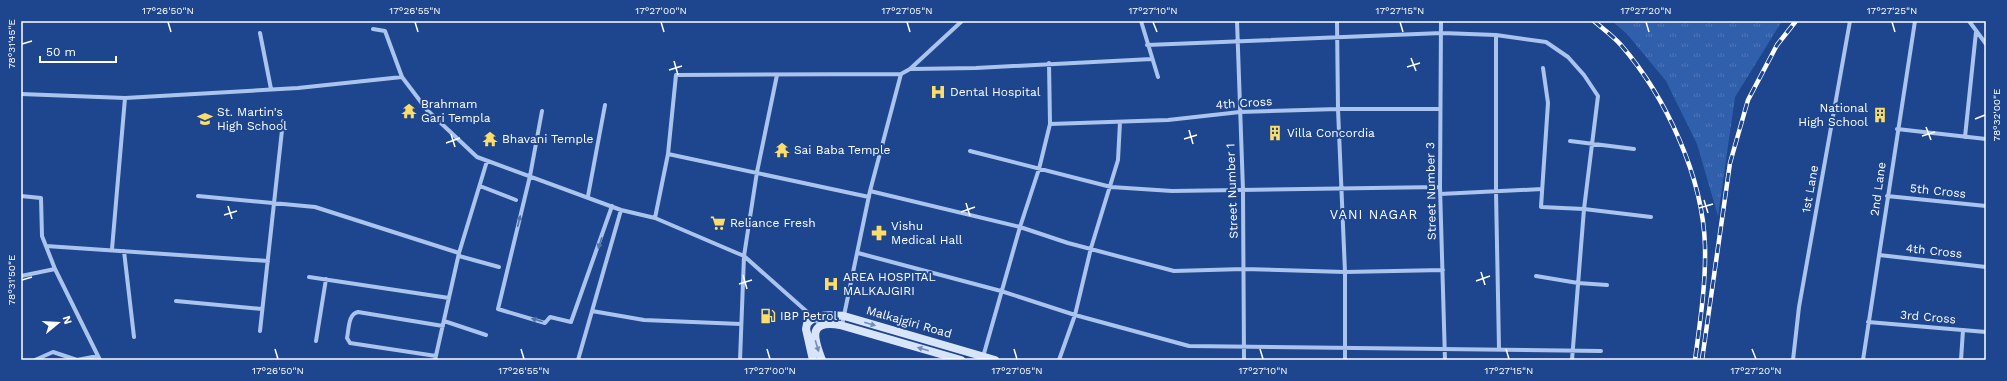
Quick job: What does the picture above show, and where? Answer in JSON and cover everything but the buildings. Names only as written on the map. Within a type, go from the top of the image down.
[{"type":"main road","name":"Malkajgiri Road","points":[[814,318],[832,315],[844,316],[995,360]]},
{"type":"main road","points":[[813,360],[806,329],[807,324],[814,318]]},
{"type":"main road","name":"Malkajgiri Road","points":[[820,325],[828,323],[842,326],[961,360]]},
{"type":"main road","points":[[820,325],[815,330],[814,335],[822,360]]},
{"type":"street","points":[[655,218],[668,154],[676,75],[901,74],[910,69],[962,21]]},
{"type":"street","points":[[1141,21],[1158,78]]},
{"type":"street","name":"Street Number 1","points":[[1237,21],[1244,269],[1244,360]]},
{"type":"street","points":[[1337,21],[1338,109],[1345,272],[1345,360]]},
{"type":"street","name":"Street Number 3","points":[[1441,21],[1442,33],[1439,109],[1440,194],[1445,360]]},
{"type":"street","name":"1st Lane","points":[[1793,360],[1799,307],[1850,21]]},
{"type":"street","name":"2nd Lane","points":[[1863,360],[1897,128],[1915,21]]},
{"type":"street","points":[[1969,21],[1986,44]]},
{"type":"street","points":[[373,29],[385,31],[402,77],[428,110],[477,157],[588,196],[621,210],[655,218],[744,256],[820,325]]},
{"type":"street","points":[[1965,137],[1976,32]]},
{"type":"street","points":[[260,33],[271,90]]},
{"type":"street","points":[[1147,45],[1442,33],[1496,36],[1546,42],[1568,57],[1584,75],[1598,96],[1584,209],[1572,360]]},
{"type":"street","points":[[1496,36],[1496,192],[1499,348]]},
{"type":"street","points":[[910,69],[976,68],[1049,63],[1152,59]]},
{"type":"street","points":[[983,357],[1020,227],[1039,169],[1050,124],[1049,63]]},
{"type":"street","points":[[1543,68],[1548,102],[1541,207],[1584,209],[1651,217]]},
{"type":"street","points":[[842,326],[870,191],[901,74]]},
{"type":"street","points":[[740,360],[744,256],[757,172],[777,75]]},
{"type":"street","points":[[21,94],[125,98],[271,90],[402,77]]},
{"type":"street","points":[[112,249],[125,98]]},
{"type":"street","points":[[588,196],[605,106]]},
{"type":"street","name":"4th Cross","points":[[1050,124],[1168,120],[1240,112],[1338,109],[1439,109]]},
{"type":"street","points":[[542,111],[530,176],[498,305],[500,310],[545,323],[550,317],[571,322],[612,206]]},
{"type":"street","points":[[260,330],[283,121]]},
{"type":"street","points":[[1059,360],[1075,315],[1091,248],[1111,187],[1118,160],[1120,122]]},
{"type":"street","points":[[1897,128],[1986,139]]},
{"type":"street","points":[[1570,141],[1634,149]]},
{"type":"street","points":[[970,151],[1111,187],[1172,191],[1440,187]]},
{"type":"street","points":[[668,154],[869,196]]},
{"type":"street","points":[[443,326],[358,312],[351,316],[347,338],[350,343],[436,358],[459,254],[487,161]]},
{"type":"street","points":[[480,186],[516,200]]},
{"type":"street","points":[[1440,194],[1542,189]]},
{"type":"street","points":[[870,191],[1020,227],[1068,243],[1091,248],[1174,272],[1244,269],[1345,272],[1443,270]]},
{"type":"street","points":[[21,196],[41,198],[42,236],[55,269],[100,360]]},
{"type":"street","points":[[198,196],[315,207],[500,267]]},
{"type":"street","name":"5th Cross","points":[[1887,196],[1986,206]]},
{"type":"street","points":[[578,360],[621,210]]},
{"type":"street","points":[[46,246],[112,249],[268,261]]},
{"type":"street","points":[[124,251],[134,337]]},
{"type":"street","points":[[858,253],[1002,291],[1075,315],[1189,346],[1499,348],[1601,351]]},
{"type":"street","name":"4th Cross","points":[[1879,255],[1986,267]]},
{"type":"street","points":[[21,276],[55,269]]},
{"type":"street","points":[[1536,276],[1578,283],[1607,285]]},
{"type":"street","points":[[309,277],[450,298]]},
{"type":"street","points":[[316,341],[326,280]]},
{"type":"street","points":[[176,301],[262,309]]},
{"type":"street","points":[[592,311],[644,320],[741,324]]},
{"type":"street","points":[[444,321],[486,335]]},
{"type":"street","name":"3rd Cross","points":[[1868,322],[1986,332]]},
{"type":"street","points":[[1961,360],[1963,330]]},
{"type":"street","points":[[35,360],[53,352],[77,360],[98,356]]},
{"type":"green space","points":[[1612,21],[1782,21],[1735,97],[1718,216],[1697,144],[1666,81],[1627,34]]},
{"type":"railway","points":[[1594,21],[1621,45],[1653,89],[1667,113],[1689,166],[1703,220],[1705,246],[1704,289],[1695,360]]},
{"type":"railway","points":[[1702,360],[1730,163],[1748,100],[1777,45],[1796,21]]},
{"type":"place","name":"Dental Hospital","points":[[938,92]]},
{"type":"place","name":"Brahmam Gari Templa","points":[[409,111]]},
{"type":"place","name":"National High School","points":[[1880,115]]},
{"type":"place","name":"St. Martin's High School","points":[[205,119]]},
{"type":"place","name":"Villa Concordia","points":[[1275,133]]},
{"type":"place","name":"Bhavani Temple","points":[[490,139]]},
{"type":"place","name":"Sai Baba Temple","points":[[782,150]]},
{"type":"place","name":"Reliance Fresh","points":[[718,223]]},
{"type":"place","name":"Vishu Medical Hall","points":[[879,233]]},
{"type":"place","name":"AREA HOSPITAL MALKAJGIRI","points":[[831,284]]},
{"type":"place","name":"IBP Petrol","points":[[768,316]]},
{"type":"district","name":"VANI NAGAR","points":[[1374,214]]}]
